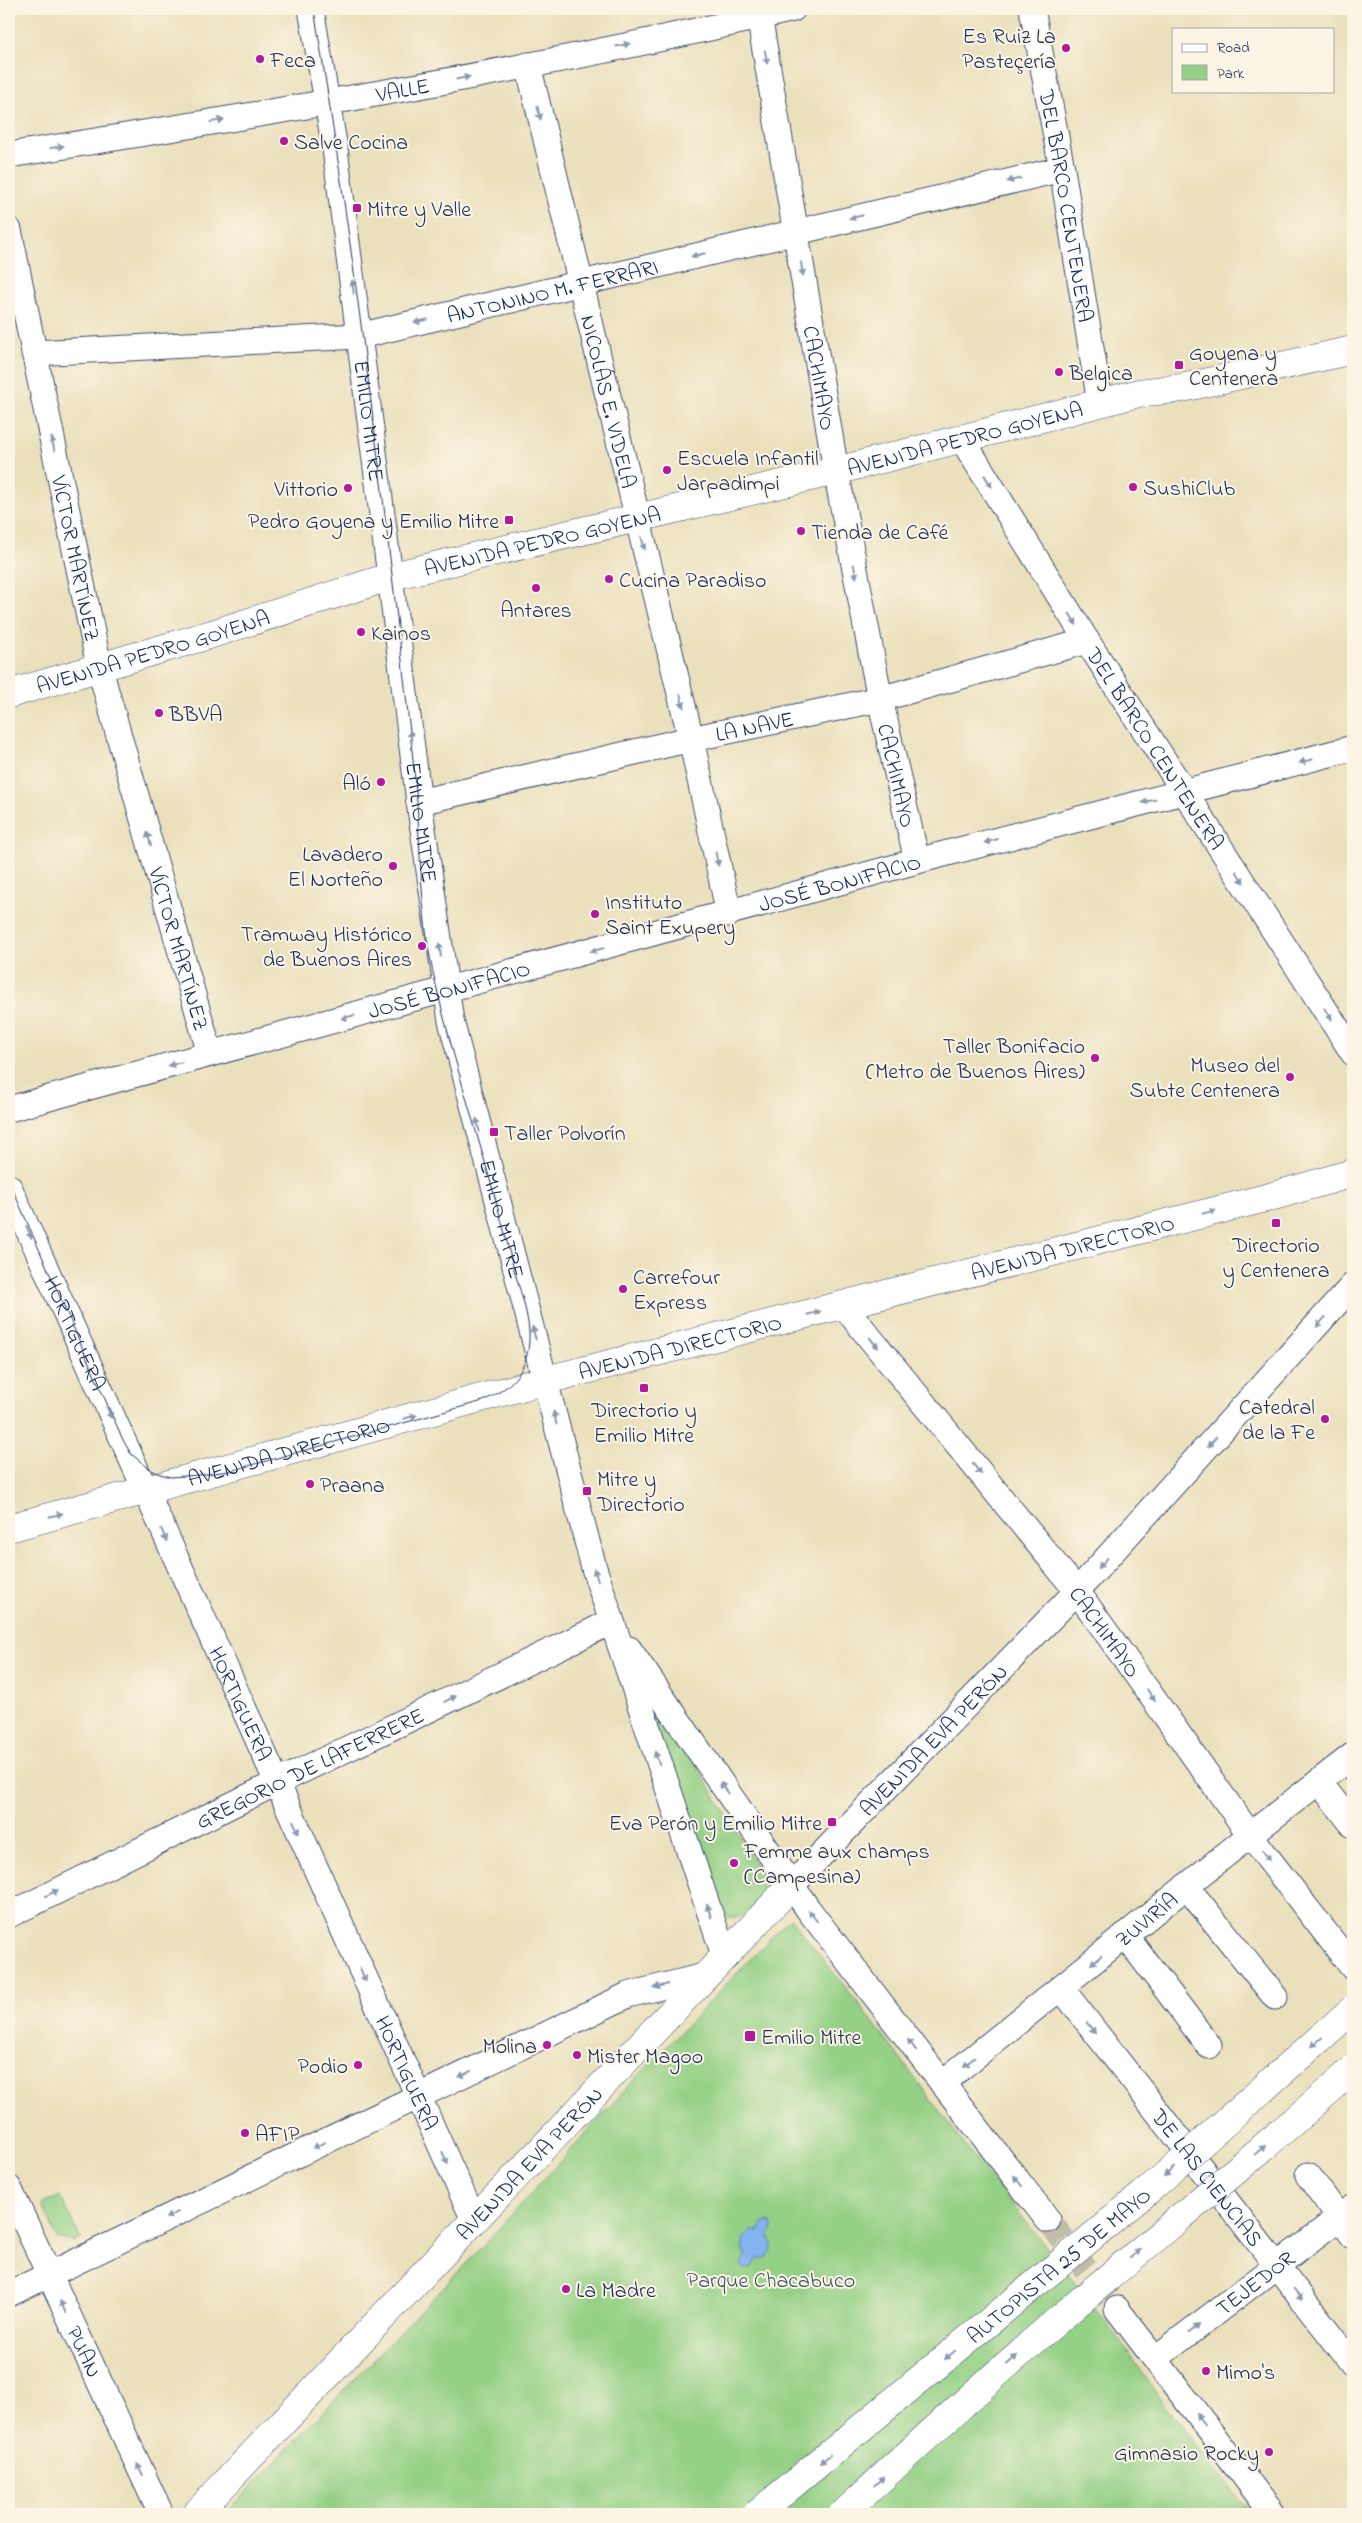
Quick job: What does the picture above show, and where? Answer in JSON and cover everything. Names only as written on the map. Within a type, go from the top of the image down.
[{"type":"main road","name":"AVENIDA PEDRO GOYENA","points":[[1139,393],[1179,376],[1353,338]]},
{"type":"main road","name":"AVENIDA PEDRO GOYENA","points":[[9,694],[212,634],[390,577],[836,471],[1139,393],[1182,388],[1353,350]]},
{"type":"main road","name":"AVENIDA DIRECTORIO","points":[[9,1528],[546,1380],[1270,1197],[1353,1172]]},
{"type":"main road","name":"AVENIDA EVA PERÓN","points":[[196,2514],[791,1886]]},
{"type":"main road","name":"AUTOPISTA 25 DE MAYO","points":[[758,2514],[1151,2188],[1353,2010]]},
{"type":"main road","name":"AUTOPISTA 25 DE MAYO","points":[[843,2514],[959,2406],[1056,2321],[1299,2118],[1353,2069]]},
{"type":"street","name":"EMILIO MITRE","points":[[311,9],[328,104],[419,802],[451,1021],[546,1380],[573,1495],[717,1966]]},
{"type":"street","name":"VALLE","points":[[9,155],[328,104],[528,65],[758,13],[793,9]]},
{"type":"street","name":"DEL BARCO CENTENERA","points":[[1032,9],[1062,169],[1100,403]]},
{"type":"street","name":"CACHIMAYO","points":[[758,13],[836,471],[880,699],[917,861]]},
{"type":"street","name":"NICOLÁS E. VIDELA","points":[[528,65],[692,739],[729,914]]},
{"type":"street","name":"ANTONINO M. FERRARI","points":[[34,353],[359,336],[1062,169]]},
{"type":"street","name":"VÍCTOR MARTÍNEZ","points":[[9,230],[99,666],[210,1054]]},
{"type":"street","name":"DEL BARCO CENTENERA","points":[[962,439],[1087,641],[1353,1053]]},
{"type":"street","name":"LA NAVE","points":[[419,802],[692,739],[880,699],[1087,641]]},
{"type":"street","name":"JOSÉ BONIFACIO","points":[[9,1109],[729,914],[917,861],[1353,748]]},
{"type":"street","name":"HORTIGUERA","points":[[9,1187],[474,2220]]},
{"type":"street","name":"AVENIDA EVA PERÓN","points":[[791,1886],[1077,1591],[1353,1285]]},
{"type":"street","name":"CACHIMAYO","points":[[843,1306],[1077,1591],[1250,1835],[1353,1968]]},
{"type":"street","name":"EMILIO MITRE","points":[[611,1622],[791,1886],[1048,2220]]},
{"type":"street","name":"GREGORIO DE LAFERRERE","points":[[9,1915],[276,1783],[611,1622]]},
{"type":"street","name":"ZUVIRÍA","points":[[942,2083],[1062,1989],[1125,1935],[1250,1835],[1353,1756]]},
{"type":"street","points":[[1319,1782],[1353,1825]]},
{"type":"street","points":[[1186,1886],[1275,1997]]},
{"type":"street","points":[[1125,1935],[1209,2046]]},
{"type":"street","points":[[9,2294],[628,1995],[717,1966]]},
{"type":"street","name":"DE LAS CIENCIAS","points":[[1062,1989],[1275,2266],[1353,2364]]},
{"type":"street","points":[[1308,2175],[1349,2220]]},
{"type":"street","name":"PUAN","points":[[9,2188],[160,2514]]},
{"type":"street","name":"TEJEDOR","points":[[1156,2358],[1275,2266],[1349,2220]]},
{"type":"street","points":[[1117,2309],[1273,2514]]},
{"type":"green space","points":[[627,1650],[764,1877],[765,1894],[758,1905],[744,1915],[728,1917],[719,1906]]},
{"type":"green space","name":"Parque Chacabuco","points":[[790,1918],[863,2009],[977,2161],[1117,2336],[1165,2405],[1251,2514],[225,2514],[482,2247],[639,2075]]},
{"type":"green space","points":[[60,2196],[81,2239],[74,2242],[57,2238],[42,2204]]},
{"type":"water","points":[[770,2222],[773,2227],[769,2236],[772,2242],[772,2249],[767,2257],[756,2260],[751,2269],[744,2269],[741,2264],[746,2256],[742,2248],[744,2238],[752,2231],[759,2231],[763,2223]]},
{"type":"tunnel","points":[[1048,2220],[1117,2309]]},
{"type":"tram line","points":[[9,1181],[123,1440],[131,1454],[154,1472],[170,1477],[230,1471],[483,1401],[512,1382],[526,1359],[529,1329],[525,1308],[463,1088],[430,959],[422,892],[417,802],[385,517],[353,263],[314,9]]},
{"type":"place","name":"Es Ruiz La Pasteçería","points":[[1066,48]]},
{"type":"place","name":"Feca","points":[[260,59]]},
{"type":"place","name":"Salve Cocina","points":[[284,141]]},
{"type":"place","name":"Mitre y Valle","points":[[357,208]]},
{"type":"place","name":"Goyena y Centenera","points":[[1179,365]]},
{"type":"place","name":"Belgica","points":[[1059,372]]},
{"type":"place","name":"Escuela Infantil Jarpadimpi","points":[[667,470]]},
{"type":"place","name":"SushiClub","points":[[1133,487]]},
{"type":"place","name":"Vittorio","points":[[348,488]]},
{"type":"place","name":"Pedro Goyena y Emilio Mitre","points":[[509,520]]},
{"type":"place","name":"Tienda de Café","points":[[801,531]]},
{"type":"place","name":"Cucina Paradiso","points":[[609,579]]},
{"type":"place","name":"Antares","points":[[536,588]]},
{"type":"place","name":"Kainos","points":[[361,632]]},
{"type":"place","name":"BBVA","points":[[159,713]]},
{"type":"place","name":"Aló","points":[[381,782]]},
{"type":"place","name":"Lavadero El Norteño","points":[[393,866]]},
{"type":"place","name":"Instituto Saint Exupery","points":[[595,914]]},
{"type":"place","name":"Tramway Histórico de Buenos Aires","points":[[422,946]]},
{"type":"place","name":"Taller Bonifacio (Metro de Buenos Aires)","points":[[1095,1058]]},
{"type":"place","name":"Museo del Subte Centenera","points":[[1290,1077]]},
{"type":"place","name":"Taller Polvorín","points":[[494,1132]]},
{"type":"place","name":"Directorio y Centenera","points":[[1276,1223]]},
{"type":"place","name":"Carrefour Express","points":[[623,1289]]},
{"type":"place","name":"Directorio y Emilio Mitre","points":[[644,1388]]},
{"type":"place","name":"Catedral de la Fe","points":[[1325,1419]]},
{"type":"place","name":"Praana","points":[[310,1484]]},
{"type":"place","name":"Mitre y Directorio","points":[[587,1491]]},
{"type":"place","name":"Eva Perón y Emilio Mitre","points":[[832,1822]]},
{"type":"place","name":"Femme aux champs (Campesina)","points":[[734,1863]]},
{"type":"place","name":"Emilio Mitre","points":[[750,2036]]},
{"type":"place","name":"Molina","points":[[547,2045]]},
{"type":"place","name":"Mister Magoo","points":[[577,2055]]},
{"type":"place","name":"Podio","points":[[358,2065]]},
{"type":"place","name":"AFIP","points":[[245,2133]]},
{"type":"place","name":"La Madre","points":[[566,2289]]},
{"type":"place","name":"Mimo's","points":[[1206,2371]]},
{"type":"place","name":"Gimnasio Rocky","points":[[1269,2452]]}]
